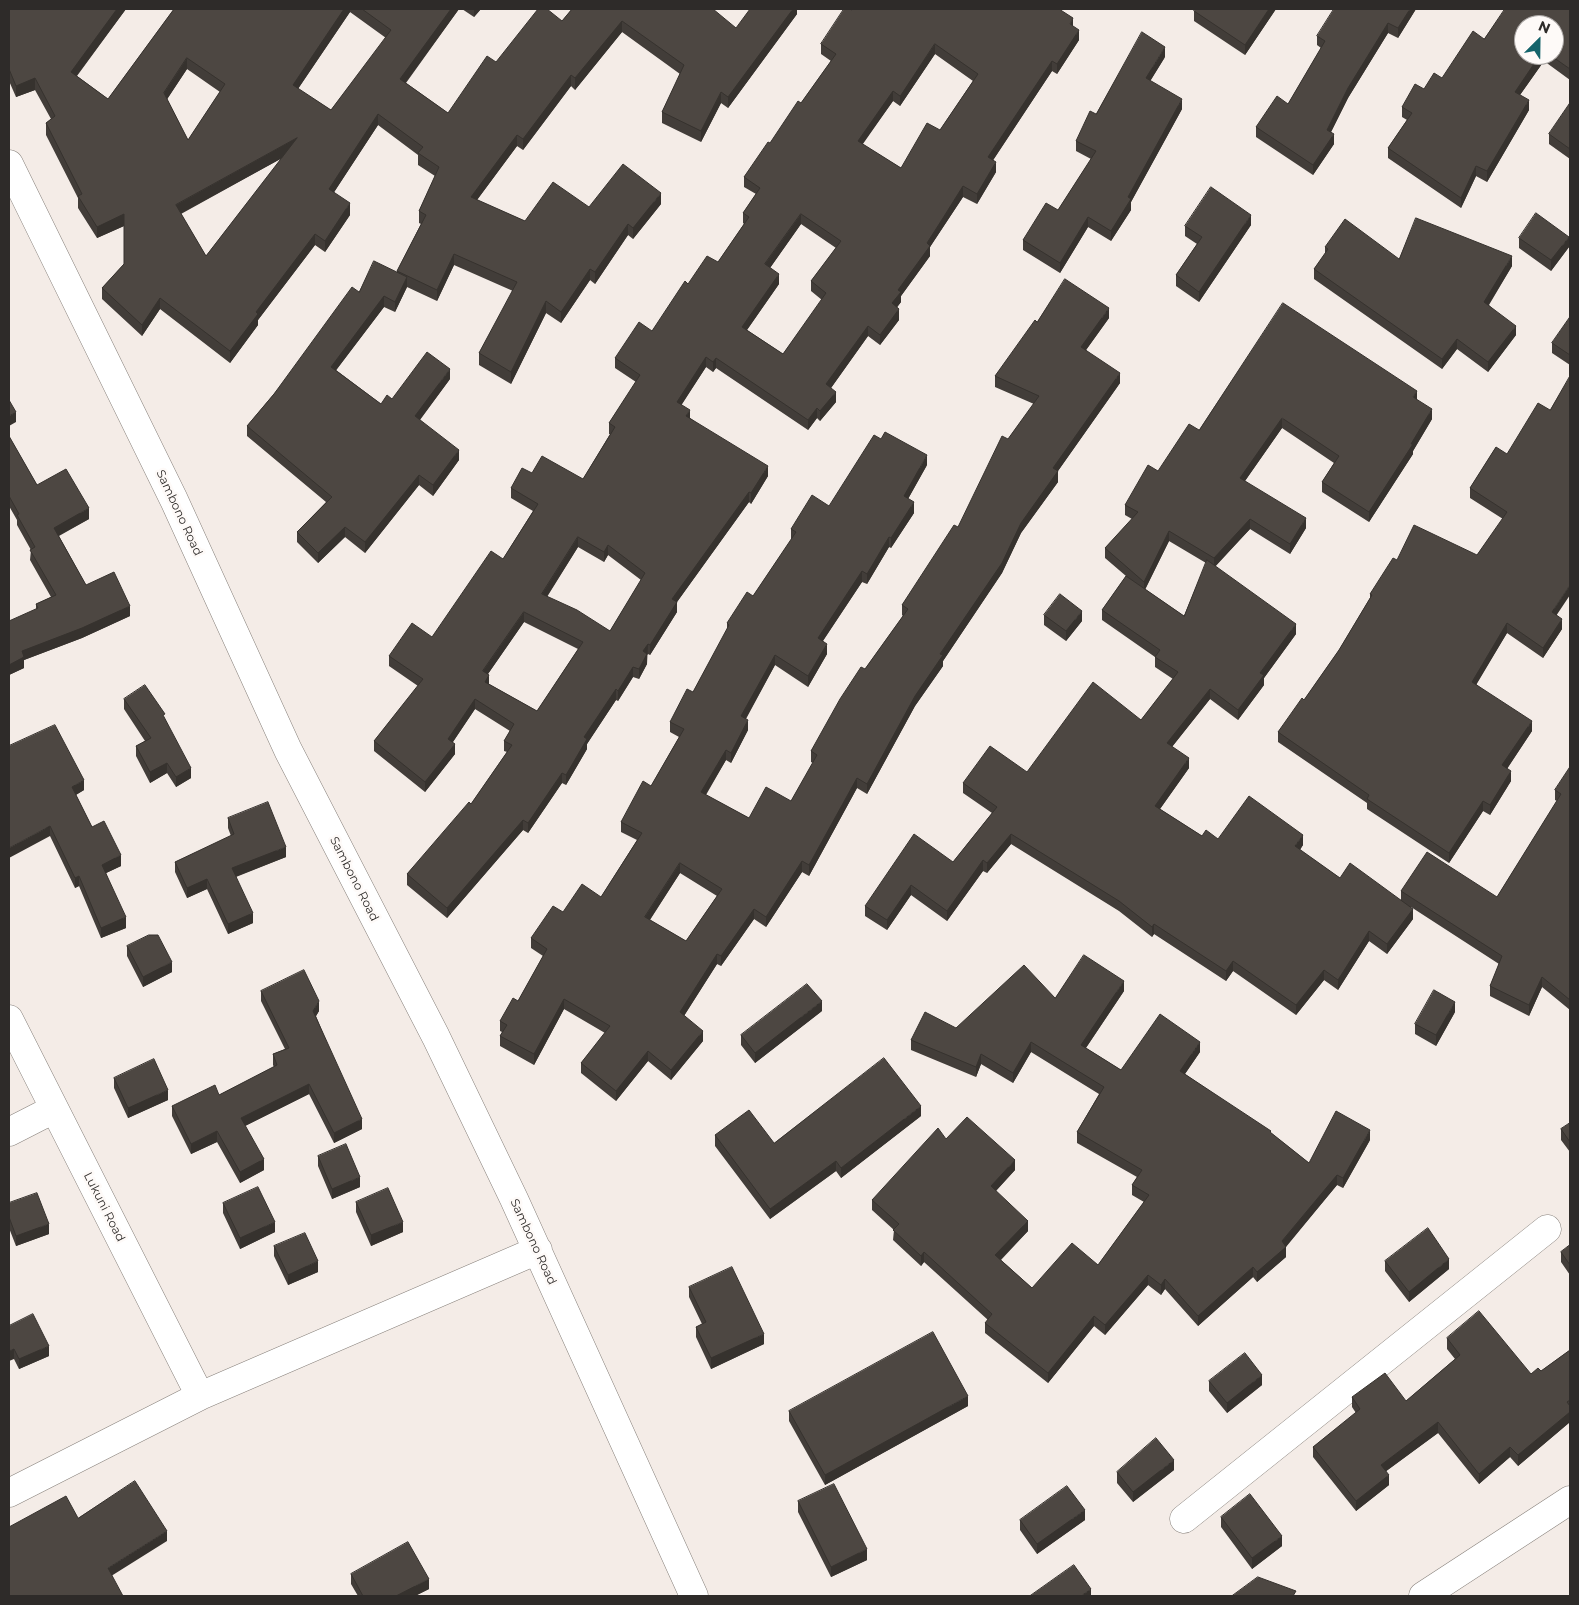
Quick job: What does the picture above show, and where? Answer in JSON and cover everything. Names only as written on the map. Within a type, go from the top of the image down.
[{"type":"street","name":"Sambono Road","points":[[9,164],[174,500],[288,750],[436,1037],[538,1250],[694,1596]]},
{"type":"street","name":"Lukuni Road","points":[[9,1019],[200,1396]]},
{"type":"street","points":[[9,1132],[54,1109]]},
{"type":"street","points":[[1184,1519],[1547,1229]]},
{"type":"street","points":[[9,1494],[200,1396],[538,1250]]},
{"type":"street","points":[[1423,1596],[1570,1500]]},
{"type":"building","points":[[9,9],[117,9],[71,72],[108,99],[174,9],[344,9],[293,85],[331,110],[391,30],[362,9],[451,9],[400,79],[448,113],[487,56],[496,62],[538,9],[547,9],[562,21],[572,9],[713,9],[736,28],[750,9],[793,9],[728,97],[721,92],[701,131],[662,112],[684,65],[622,21],[575,78],[571,75],[523,139],[517,135],[471,197],[525,221],[553,182],[589,207],[623,164],[661,193],[633,228],[628,224],[595,272],[590,269],[561,312],[546,301],[511,372],[479,353],[517,282],[454,254],[437,290],[397,271],[426,215],[419,211],[439,167],[418,153],[423,147],[378,114],[329,189],[350,203],[325,241],[315,234],[256,312],[258,314],[230,351],[160,298],[142,325],[102,288],[124,264],[124,214],[97,227],[78,196],[82,194],[46,123],[55,116],[35,78],[16,86],[9,69]],"holes":[[[187,58],[225,84],[188,140],[164,93]],[[297,138],[206,256],[176,205]]]},
{"type":"building","points":[[844,9],[1059,9],[1073,18],[1070,24],[1079,30],[1057,64],[1052,61],[988,157],[996,162],[977,194],[963,186],[927,243],[930,246],[898,290],[901,292],[892,303],[899,309],[880,335],[868,326],[826,384],[836,392],[820,411],[817,408],[808,420],[716,358],[713,362],[706,357],[677,402],[690,410],[686,416],[768,466],[751,493],[749,492],[672,599],[677,602],[650,645],[648,644],[643,651],[647,654],[639,669],[633,667],[618,691],[616,689],[584,737],[587,739],[566,775],[562,773],[528,823],[523,820],[447,908],[407,874],[469,802],[471,804],[512,745],[504,741],[514,724],[475,699],[448,739],[455,744],[425,782],[374,741],[423,679],[389,656],[412,623],[432,637],[491,551],[503,559],[538,504],[511,488],[522,468],[532,473],[542,456],[583,479],[615,427],[609,423],[640,375],[615,358],[639,322],[652,331],[685,281],[688,284],[707,256],[718,262],[749,217],[743,213],[760,188],[744,177],[768,142],[770,143],[798,101],[801,103],[836,54],[821,44]],"holes":[[[935,44],[978,74],[940,130],[927,123],[901,168],[858,141],[893,91],[900,96]],[[801,214],[841,241],[811,281],[826,293],[783,354],[742,327],[779,274],[765,264]],[[578,537],[604,552],[608,545],[645,573],[610,631],[577,610],[542,594]],[[524,612],[583,642],[537,711],[485,682],[489,675],[483,671]]]},
{"type":"building","points":[[1195,9],[1269,9],[1245,45],[1194,11]]},
{"type":"building","points":[[1334,9],[1410,9],[1398,28],[1388,23],[1348,88],[1327,130],[1334,134],[1313,165],[1256,127],[1277,96],[1288,104],[1325,41],[1317,36]]},
{"type":"building","points":[[1505,9],[1570,9],[1570,69],[1564,65],[1564,15],[1514,15],[1514,65],[1533,65],[1515,92],[1529,100],[1487,171],[1476,166],[1461,198],[1388,148],[1412,113],[1402,107],[1415,84],[1424,89],[1434,73],[1442,78],[1473,31],[1484,39]]},
{"type":"building","points":[[1142,32],[1165,47],[1146,78],[1182,99],[1128,197],[1131,199],[1111,231],[1088,217],[1060,263],[1023,240],[1046,203],[1058,210],[1096,151],[1076,141],[1090,111],[1096,114]]},
{"type":"building","points":[[1570,103],[1570,149],[1549,134]]},
{"type":"building","points":[[1211,187],[1251,215],[1199,292],[1176,275],[1202,237],[1185,226]]},
{"type":"building","points":[[1536,213],[1569,237],[1551,260],[1519,238]]},
{"type":"building","points":[[1416,218],[1512,256],[1484,302],[1516,326],[1488,362],[1457,339],[1442,359],[1314,269],[1328,249],[1325,247],[1345,219],[1399,259]]},
{"type":"building","points":[[374,261],[407,277],[395,302],[384,296],[331,367],[381,404],[387,395],[392,399],[427,352],[450,369],[415,416],[459,450],[433,485],[419,475],[365,542],[345,527],[318,553],[297,532],[332,497],[247,426],[274,394],[352,287],[359,292]]},
{"type":"building","points":[[1065,279],[1109,308],[1081,347],[1120,373],[1053,468],[1058,471],[1021,523],[1002,563],[940,654],[943,655],[915,696],[867,784],[857,778],[809,865],[802,861],[766,917],[754,909],[721,956],[717,954],[680,1012],[703,1031],[671,1070],[648,1051],[616,1091],[581,1063],[610,1026],[564,999],[534,1054],[500,1036],[507,1025],[500,1021],[513,998],[518,1001],[547,949],[531,938],[553,906],[563,912],[582,884],[601,897],[642,833],[621,822],[643,781],[651,786],[684,729],[670,722],[687,689],[693,692],[729,625],[727,623],[747,592],[753,596],[796,532],[791,529],[812,495],[829,506],[874,435],[881,439],[885,432],[927,455],[904,496],[914,502],[891,538],[889,537],[867,574],[862,571],[818,638],[827,644],[808,676],[775,655],[741,716],[748,720],[731,753],[726,750],[701,792],[749,818],[766,787],[791,801],[817,755],[811,751],[840,699],[861,667],[865,669],[908,609],[902,605],[954,525],[958,527],[1002,436],[1008,439],[1039,396],[995,376],[1035,320],[1037,322]],"holes":[[[680,863],[722,889],[686,941],[645,917]]]},
{"type":"building","points":[[1283,303],[1417,391],[1413,397],[1432,409],[1411,444],[1413,444],[1369,512],[1322,482],[1339,456],[1282,418],[1240,478],[1306,518],[1290,544],[1250,519],[1214,558],[1169,531],[1144,582],[1105,548],[1138,512],[1125,505],[1148,465],[1158,471],[1189,424],[1199,430]]},
{"type":"building","points":[[1570,317],[1570,355],[1552,343]]},
{"type":"building","points":[[1570,376],[1570,585],[1552,612],[1562,619],[1543,648],[1507,623],[1472,682],[1532,721],[1502,765],[1511,771],[1490,805],[1483,801],[1449,853],[1367,799],[1369,795],[1278,732],[1302,698],[1304,700],[1339,650],[1372,595],[1370,594],[1393,558],[1397,560],[1414,525],[1477,555],[1507,512],[1470,488],[1496,447],[1507,454],[1538,403],[1550,410]]},
{"type":"building","points":[[9,400],[16,412],[9,416]]},
{"type":"building","points":[[9,436],[37,485],[66,469],[89,508],[54,528],[86,585],[114,572],[130,606],[82,628],[22,651],[24,657],[9,665],[9,621],[38,608],[36,604],[56,595],[30,550],[35,547],[17,515],[19,514],[9,496]]},
{"type":"building","points":[[1207,560],[1296,624],[1260,673],[1264,675],[1238,710],[1210,689],[1167,743],[1189,758],[1155,806],[1202,836],[1206,830],[1218,839],[1249,796],[1303,835],[1295,846],[1340,878],[1350,863],[1413,909],[1387,944],[1369,931],[1338,980],[1324,970],[1296,1005],[1233,961],[1226,971],[1154,924],[1152,927],[1119,901],[1011,834],[987,863],[983,860],[947,911],[911,885],[887,920],[865,906],[914,834],[953,862],[997,807],[963,783],[990,746],[1027,772],[1093,682],[1141,720],[1178,672],[1155,657],[1160,650],[1102,610],[1126,576],[1184,616]]},
{"type":"building","points":[[1060,594],[1082,611],[1066,631],[1044,615]]},
{"type":"building","points":[[145,685],[165,714],[163,715],[191,768],[176,777],[167,763],[150,772],[136,746],[151,738],[124,699]]},
{"type":"building","points":[[55,725],[84,780],[72,787],[92,827],[104,821],[121,855],[102,865],[126,917],[101,928],[79,876],[75,878],[50,826],[9,848],[9,746]]},
{"type":"building","points":[[1570,767],[1570,1000],[1542,977],[1529,1005],[1490,986],[1502,956],[1401,891],[1427,852],[1497,897],[1561,794],[1555,790]]},
{"type":"building","points":[[268,802],[286,847],[232,868],[253,913],[228,924],[207,879],[187,888],[175,862],[234,834],[228,818]]},
{"type":"building","points":[[149,935],[158,935],[172,962],[143,977],[127,946]]},
{"type":"building","points":[[1084,955],[1124,981],[1081,1045],[1121,1070],[1160,1014],[1200,1042],[1180,1071],[1271,1131],[1309,1163],[1336,1111],[1370,1130],[1343,1178],[1337,1175],[1282,1241],[1286,1247],[1257,1272],[1253,1267],[1198,1316],[1165,1279],[1161,1285],[1148,1275],[1105,1325],[1094,1316],[1048,1373],[985,1323],[992,1314],[924,1252],[921,1256],[893,1230],[899,1224],[872,1200],[938,1128],[946,1139],[967,1117],[1015,1160],[991,1186],[1028,1221],[995,1255],[1032,1288],[1072,1243],[1098,1265],[1149,1195],[1132,1185],[1142,1170],[1077,1132],[1104,1087],[1031,1042],[1013,1073],[981,1054],[976,1067],[911,1040],[925,1012],[956,1028],[1024,965],[1055,998]]},
{"type":"building","points":[[304,970],[319,1001],[313,1011],[362,1119],[334,1133],[309,1084],[241,1118],[264,1159],[240,1172],[217,1131],[191,1144],[172,1106],[215,1085],[219,1095],[277,1065],[273,1054],[289,1048],[261,991]]},
{"type":"building","points":[[807,984],[822,1001],[755,1053],[741,1035]]},
{"type":"building","points":[[1434,990],[1455,1002],[1436,1035],[1415,1024]]},
{"type":"building","points":[[884,1058],[921,1106],[841,1168],[836,1161],[770,1209],[715,1135],[749,1110],[774,1143]]},
{"type":"building","points":[[154,1059],[168,1090],[128,1108],[114,1078]]},
{"type":"building","points":[[1570,1123],[1570,1142],[1561,1129]]},
{"type":"building","points":[[346,1144],[360,1177],[332,1189],[318,1156]]},
{"type":"building","points":[[258,1187],[275,1222],[240,1238],[223,1203]]},
{"type":"building","points":[[388,1188],[403,1222],[371,1235],[356,1202]]},
{"type":"building","points":[[37,1193],[49,1224],[16,1236],[9,1217],[9,1203]]},
{"type":"building","points":[[1428,1228],[1449,1259],[1409,1292],[1385,1261]]},
{"type":"building","points":[[305,1233],[318,1261],[288,1275],[274,1246]]},
{"type":"building","points":[[1570,1245],[1570,1265],[1561,1252]]},
{"type":"building","points":[[732,1267],[764,1334],[711,1358],[696,1327],[706,1322],[689,1287]]},
{"type":"building","points":[[1479,1311],[1531,1374],[1538,1368],[1541,1371],[1570,1350],[1570,1400],[1567,1402],[1570,1406],[1570,1412],[1518,1455],[1510,1447],[1479,1474],[1438,1422],[1381,1465],[1389,1475],[1356,1501],[1313,1447],[1360,1409],[1352,1397],[1385,1373],[1406,1401],[1460,1355],[1447,1338]]},
{"type":"building","points":[[33,1314],[49,1346],[19,1359],[14,1349],[9,1351],[9,1326]]},
{"type":"building","points":[[933,1332],[968,1396],[825,1475],[789,1411]]},
{"type":"building","points":[[1245,1353],[1262,1375],[1227,1403],[1209,1381]]},
{"type":"building","points":[[1156,1438],[1174,1460],[1133,1492],[1117,1472]]},
{"type":"building","points":[[135,1481],[167,1531],[108,1568],[123,1596],[9,1596],[9,1527],[66,1496],[78,1518]]},
{"type":"building","points":[[834,1484],[867,1549],[831,1567],[798,1501]]},
{"type":"building","points":[[1067,1486],[1085,1510],[1037,1544],[1020,1520]]},
{"type":"building","points":[[1250,1494],[1282,1536],[1252,1558],[1221,1517]]},
{"type":"building","points":[[408,1542],[429,1579],[396,1596],[363,1596],[351,1574]]},
{"type":"building","points":[[1074,1565],[1091,1589],[1081,1596],[1030,1596]]},
{"type":"building","points":[[1258,1577],[1296,1591],[1293,1596],[1232,1596]]}]
